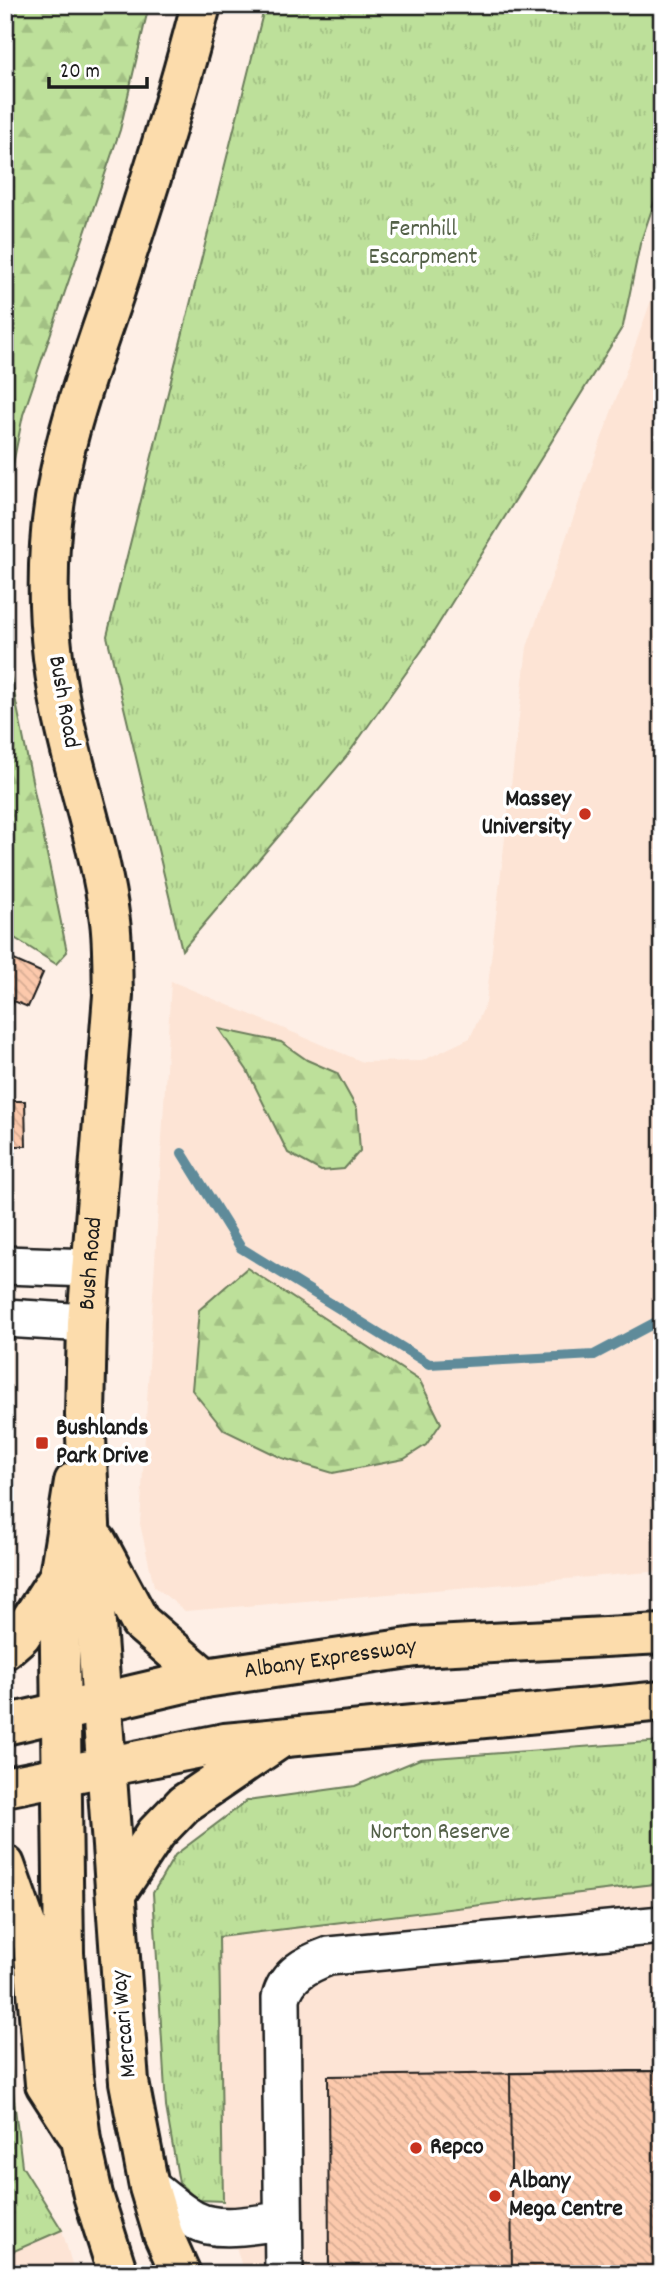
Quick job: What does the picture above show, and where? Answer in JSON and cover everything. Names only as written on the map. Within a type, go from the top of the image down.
[{"type":"main road","name":"Bush Road","points":[[108,1767],[85,1415],[90,1268],[113,995],[111,948],[103,880],[61,702],[50,607],[50,546],[56,487],[71,425],[173,114],[201,5]]},
{"type":"main road","name":"Bush Road","points":[[60,1777],[62,1712],[59,1576],[85,1415]]},
{"type":"main road","points":[[93,1534],[140,1622],[205,1678]]},
{"type":"main road","points":[[5,1649],[21,1635],[59,1576]]},
{"type":"main road","name":"Albany Expressway","points":[[5,1725],[205,1678],[416,1647],[662,1634]]},
{"type":"main road","points":[[5,1787],[213,1745],[662,1701]]},
{"type":"main road","points":[[117,1892],[156,1833],[184,1804],[280,1738]]},
{"type":"main road","name":"Mercari Way","points":[[108,1767],[130,2082],[149,2187],[163,2234],[181,2274]]},
{"type":"main road","points":[[60,1777],[64,1953],[81,2140],[93,2196],[118,2274]]},
{"type":"main road","points":[[5,1865],[33,1944],[45,2084],[81,2140]]},
{"type":"street","points":[[5,1265],[90,1268]]},
{"type":"street","points":[[5,1318],[87,1323]]},
{"type":"street","points":[[275,2272],[281,2221],[281,1998],[284,1985],[306,1964],[329,1956],[662,1925]]},
{"type":"street","points":[[149,2187],[194,2220],[208,2225],[223,2227],[281,2221]]},
{"type":"shaded area","name":"Massey University","points":[[662,270],[662,1571],[185,1611],[154,1586],[140,1524],[171,981],[363,1062],[422,1061],[470,1038],[486,1003],[527,647]]},
{"type":"shaded area","points":[[662,1883],[662,2274],[244,2274],[223,2201],[218,1937]]},
{"type":"shaded area","points":[[62,2230],[75,2274],[5,2274],[5,2255]]},
{"type":"green space","points":[[5,5],[149,5],[120,130],[23,415],[5,503]]},
{"type":"green space","name":"Fernhill Escarpment","points":[[265,5],[662,5],[662,180],[640,244],[623,326],[423,649],[346,757],[182,950],[107,636]]},
{"type":"green space","points":[[5,648],[67,952],[56,964],[5,932]]},
{"type":"green space","points":[[219,1029],[281,1042],[307,1060],[337,1073],[357,1109],[360,1151],[344,1169],[321,1171],[288,1153],[247,1070]]},
{"type":"green space","points":[[247,1268],[420,1381],[441,1423],[426,1445],[404,1459],[333,1473],[282,1458],[224,1430],[192,1390],[199,1310]]},
{"type":"green space","name":"Norton Reserve","points":[[662,1741],[662,1883],[219,1937],[223,2201],[198,2200],[179,2183],[166,2107],[153,1893],[175,1855],[247,1801],[355,1786],[420,1759]]},
{"type":"green space","points":[[5,2025],[22,2166],[62,2230],[5,2255]]},
{"type":"building","points":[[5,956],[43,973],[28,1007],[14,1001],[5,1020]]},
{"type":"building","points":[[5,1101],[25,1101],[26,1146],[5,1146]]},
{"type":"building","name":"Albany Mega Centre","points":[[662,2071],[662,2274],[329,2274],[328,2076]]},
{"type":"building","points":[[662,2071],[657,2274],[512,2274],[510,2073]]},
{"type":"waterway","points":[[182,1153],[241,1248],[429,1364],[594,1355],[662,1319]]},
{"type":"place","name":"Massey University","points":[[585,814]]},
{"type":"place","name":"Bushlands Park Drive","points":[[42,1443]]},
{"type":"place","name":"Repco","points":[[416,2148]]},
{"type":"place","name":"Albany Mega Centre","points":[[495,2196]]}]
